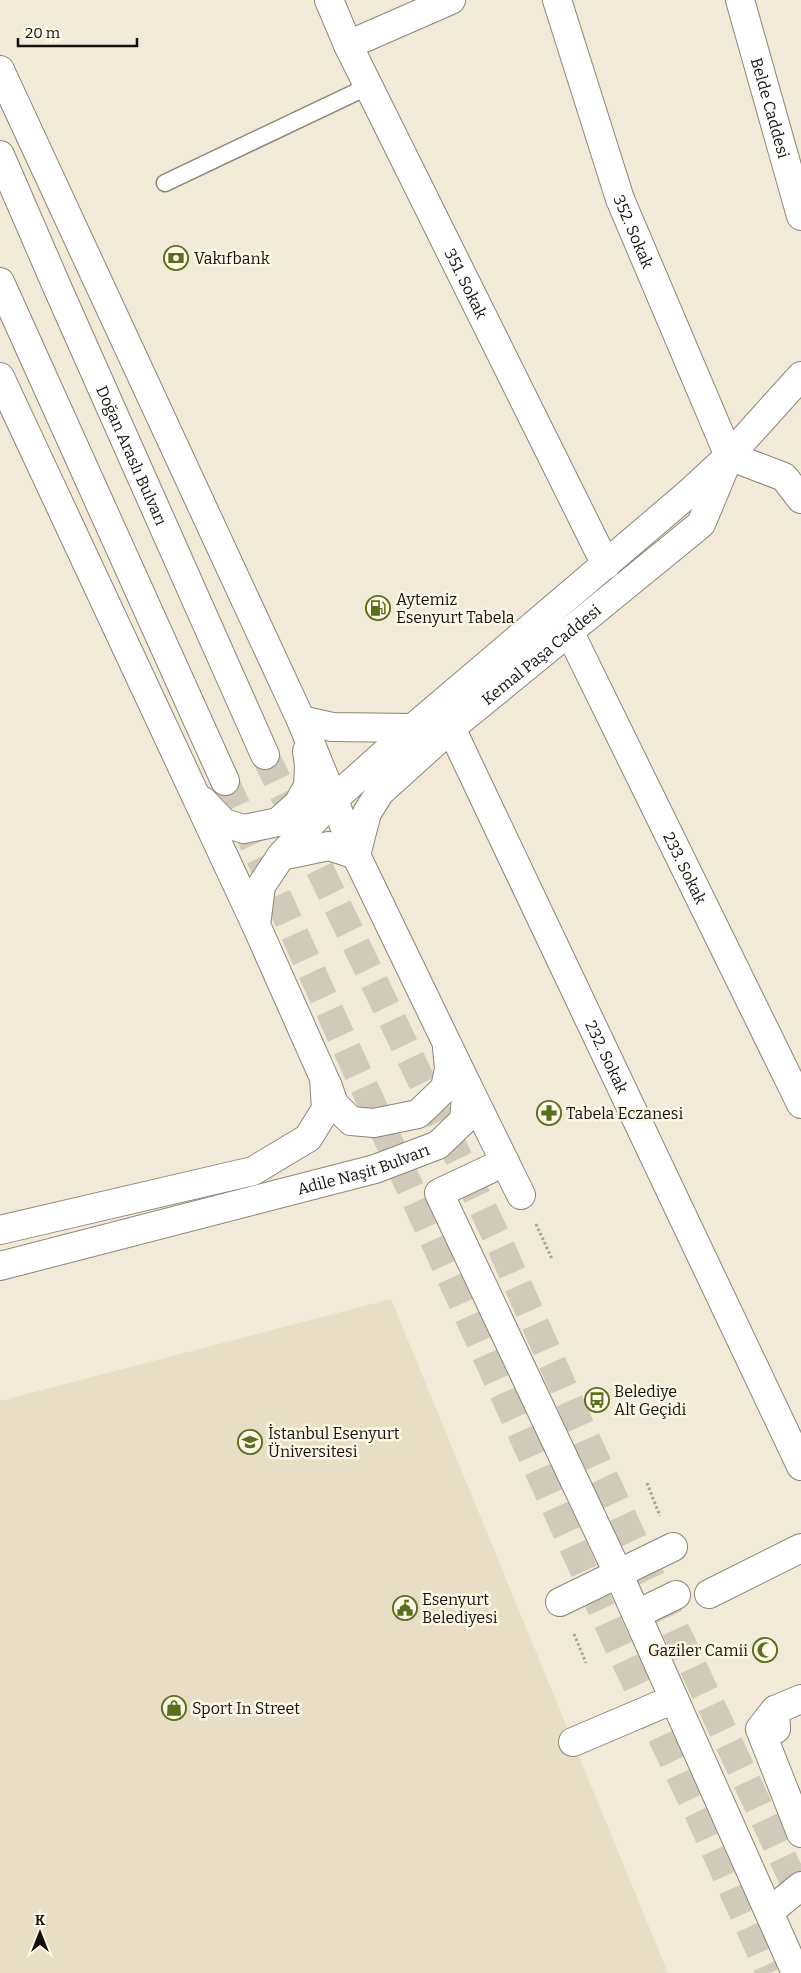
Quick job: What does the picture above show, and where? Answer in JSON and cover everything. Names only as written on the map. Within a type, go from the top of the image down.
[{"type":"main road","name":"351. Sokak","points":[[329,0],[348,45],[606,565]]},
{"type":"main road","points":[[348,45],[450,0]]},
{"type":"main road","name":"352. Sokak","points":[[557,0],[620,199],[729,456]]},
{"type":"main road","name":"Belde Caddesi","points":[[740,0],[801,216]]},
{"type":"main road","points":[[0,70],[301,720],[356,856],[521,1194]]},
{"type":"main road","name":"Doğan Araslı Bulvarı","points":[[0,154],[264,754]]},
{"type":"main road","points":[[0,282],[224,781]]},
{"type":"main road","name":"Kemal Paşa Caddesi","points":[[256,925],[260,886],[281,856],[334,799],[413,728],[688,494],[729,456],[801,376]]},
{"type":"main road","points":[[0,377],[256,925],[334,1104],[352,1121],[374,1123],[418,1114],[445,1088],[449,1068],[446,1041]]},
{"type":"main road","points":[[729,456],[784,477],[801,499]]},
{"type":"main road","name":"Kemal Paşa Caddesi","points":[[356,856],[368,813],[380,792],[451,728],[701,524],[729,456]]},
{"type":"main road","name":"233. Sokak","points":[[569,631],[801,1104]]},
{"type":"main road","points":[[301,720],[332,728],[413,728]]},
{"type":"main road","points":[[195,793],[224,823],[244,829],[278,822],[298,804],[308,786],[310,765],[301,720]]},
{"type":"main road","name":"232. Sokak","points":[[451,728],[801,1466]]},
{"type":"main road","points":[[281,856],[330,846],[356,856]]},
{"type":"main road","points":[[0,1230],[253,1171],[308,1138],[326,1109],[324,1078]]},
{"type":"main road","name":"Adile Naşit Bulvarı","points":[[0,1266],[376,1169],[438,1145],[464,1120],[467,1085]]},
{"type":"main road","points":[[505,1162],[439,1192],[637,1614],[796,1973]]},
{"type":"main road","points":[[560,1602],[673,1547]]},
{"type":"main road","points":[[709,1594],[801,1548]]},
{"type":"main road","points":[[637,1614],[676,1595]]},
{"type":"main road","points":[[573,1742],[674,1698]]},
{"type":"main road","points":[[801,1699],[775,1710],[760,1729],[801,1833]]},
{"type":"main road","points":[[775,1710],[777,1736],[801,1790]]},
{"type":"main road","points":[[769,1912],[801,1886]]},
{"type":"main road","points":[[769,1912],[801,1911]]},
{"type":"lane","points":[[165,182],[369,86]]},
{"type":"shaded area","points":[[391,1299],[668,1973],[0,1973],[0,1401]]},
{"type":"tunnel","points":[[265,755],[497,1238],[587,1441],[801,1897]]},
{"type":"tunnel","points":[[225,781],[622,1654],[700,1817],[770,1973]]},
{"type":"place","name":"Vakıfbank","points":[[176,258]]},
{"type":"place","name":"Aytemiz Esenyurt Tabela","points":[[378,608]]},
{"type":"place","name":"Tabela Eczanesi","points":[[549,1113]]},
{"type":"place","name":"Belediye Alt Geçidi","points":[[597,1400]]},
{"type":"place","name":"İstanbul Esenyurt Üniversitesi","points":[[250,1442]]},
{"type":"place","name":"Esenyurt Belediyesi","points":[[405,1608]]},
{"type":"place","name":"Gaziler Camii","points":[[765,1650]]},
{"type":"place","name":"Sport In Street","points":[[174,1708]]}]
